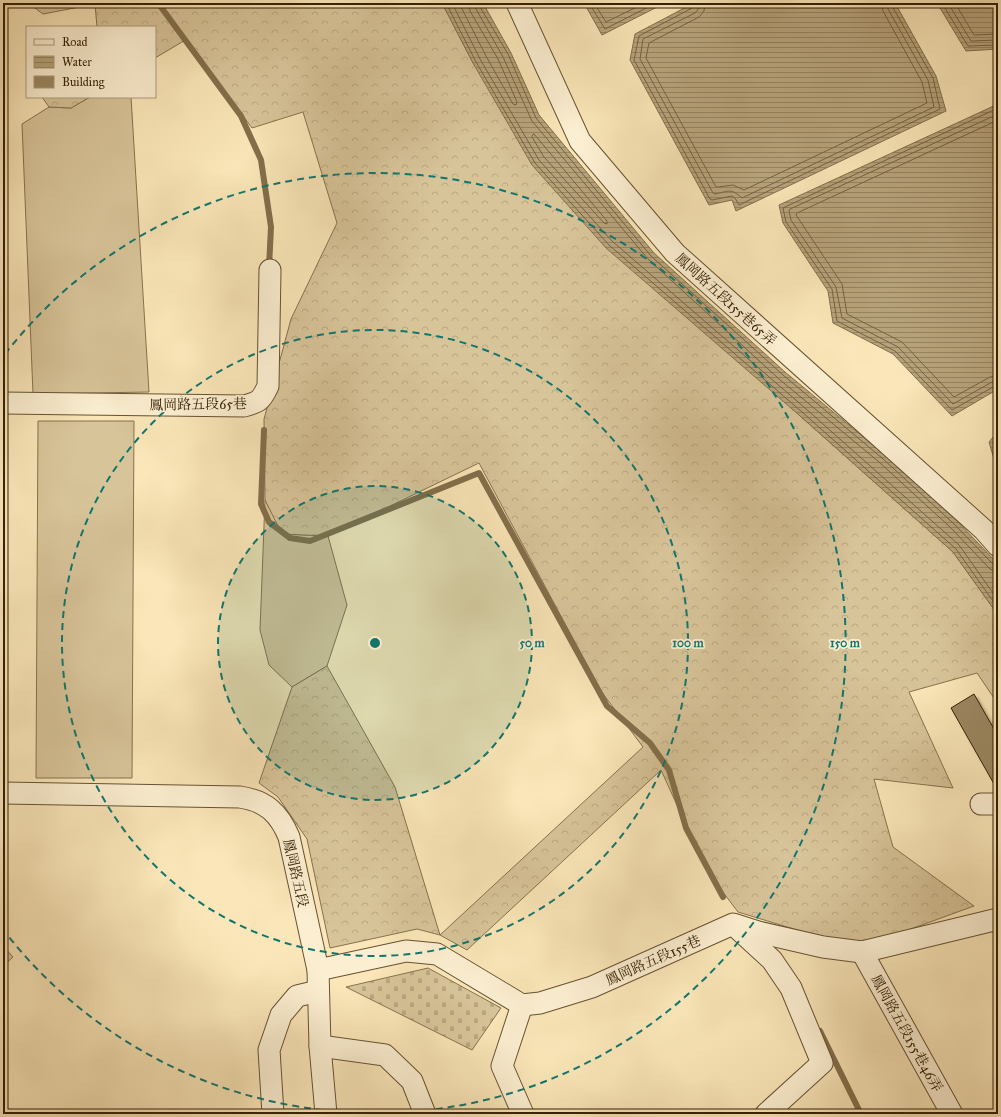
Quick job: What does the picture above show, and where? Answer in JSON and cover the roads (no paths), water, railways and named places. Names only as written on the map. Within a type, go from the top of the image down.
[{"type":"street","name":"鳳岡路五段155巷65弄","points":[[517,3],[580,140],[675,253],[984,530],[998,546]]},
{"type":"street","name":"鳳岡路五段65巷","points":[[3,403],[244,406],[254,403],[262,398],[268,386],[270,270]]},
{"type":"street","name":"鳳岡路五段","points":[[3,793],[240,797],[262,803],[272,810],[285,827],[289,837],[318,981],[320,1046],[326,1114]]},
{"type":"street","points":[[733,924],[758,932],[823,947],[862,952],[998,919]]},
{"type":"street","points":[[733,924],[772,960],[791,988],[822,1063],[766,1114]]},
{"type":"street","name":"鳳岡路五段155巷","points":[[522,1005],[540,1003],[592,987],[733,924]]},
{"type":"street","points":[[273,1114],[269,1050],[281,1015],[297,996],[318,981],[406,950],[436,954],[522,1005],[502,1066],[523,1114]]},
{"type":"street","name":"鳳岡路五段155巷46弄","points":[[862,952],[952,1114]]},
{"type":"street","points":[[320,1046],[385,1055],[412,1081],[425,1114]]},
{"type":"water","points":[[442,3],[483,3],[511,53],[539,115],[654,253],[785,372],[885,455],[956,520],[998,564],[998,615],[953,552],[799,415],[606,248],[532,165],[473,63]]},
{"type":"water","points":[[584,3],[665,3],[602,35]]},
{"type":"water","points":[[694,3],[895,3],[936,76],[946,111],[736,211],[732,200],[709,205],[630,60],[635,34]]},
{"type":"water","points":[[937,3],[998,3],[998,49],[966,51]]},
{"type":"water","points":[[998,104],[998,389],[952,416],[893,354],[833,323],[828,291],[783,223],[779,205]]},
{"type":"water","points":[[998,431],[998,473],[989,442]]},
{"type":"waterway","points":[[158,3],[241,116],[261,160],[271,227],[269,267]]},
{"type":"waterway","points":[[264,430],[261,504],[269,522],[290,538],[310,541],[479,473],[607,706],[650,743],[669,770],[686,828],[723,897]]},
{"type":"waterway","points":[[820,1031],[861,1114]]}]
